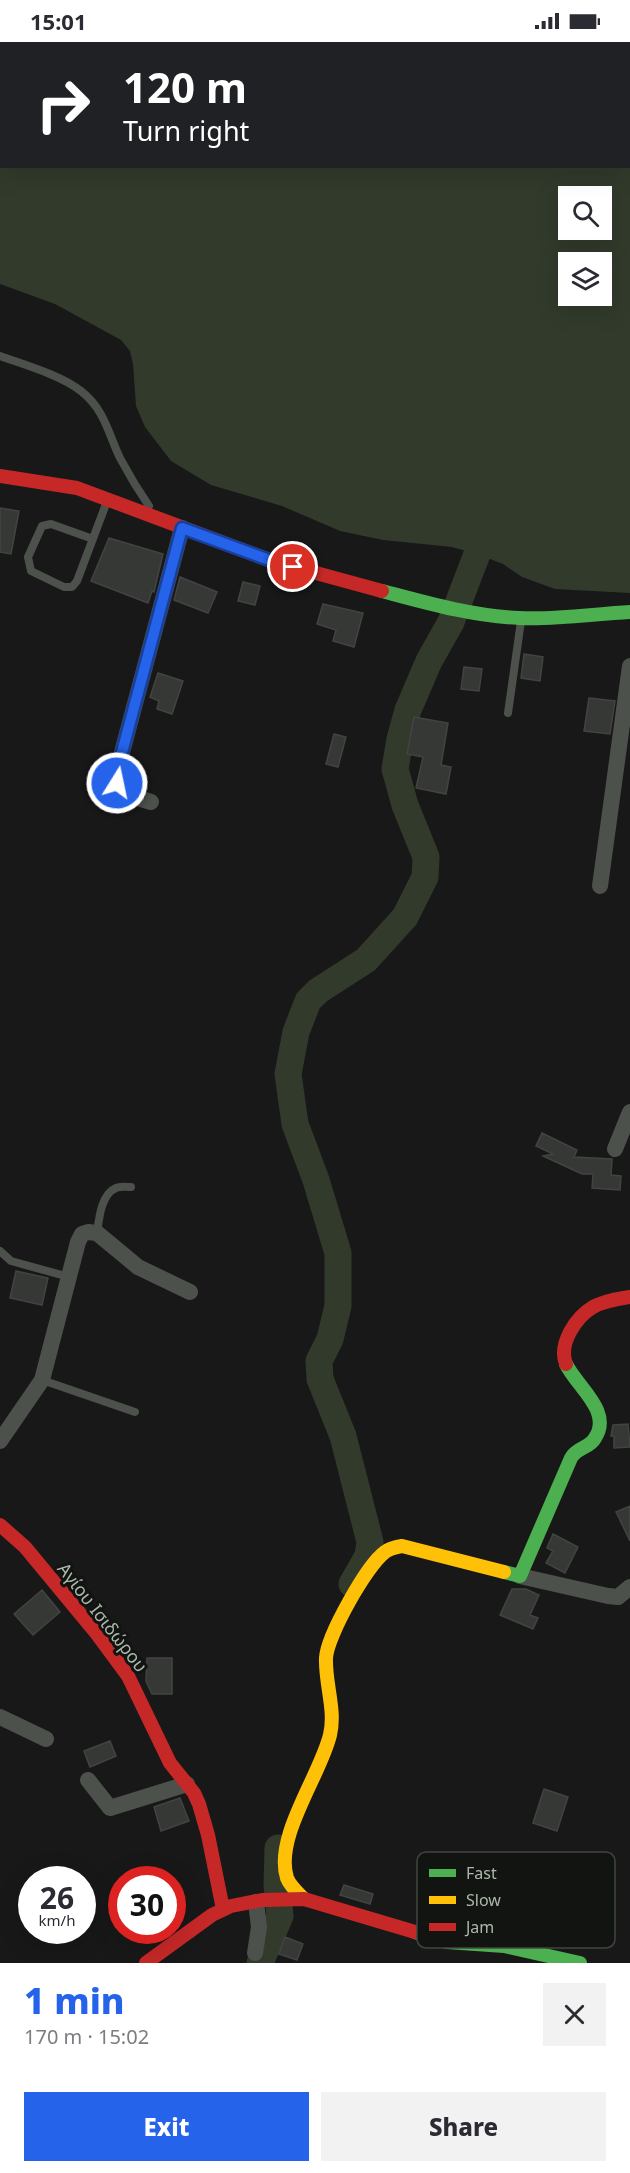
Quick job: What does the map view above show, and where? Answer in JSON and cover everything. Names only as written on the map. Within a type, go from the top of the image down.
[{"type":"street","points":[[0,476],[64,485],[272,561],[434,605],[521,618],[630,612]]},
{"type":"street","points":[[151,802],[122,793],[117,783],[117,771],[182,528]]},
{"type":"street","points":[[600,886],[630,666]]},
{"type":"street","points":[[615,1149],[630,1112]]},
{"type":"street","points":[[0,1441],[42,1380],[82,1234],[97,1233],[138,1267],[190,1292]]},
{"type":"street","points":[[520,1576],[574,1453],[595,1440],[598,1432],[596,1410],[591,1397],[571,1373],[565,1362],[564,1349],[580,1316],[609,1300],[630,1297]]},
{"type":"street","name":"Αγίου Ισιδώρου","points":[[0,1525],[25,1547],[120,1664],[135,1688],[170,1763],[188,1784],[199,1804],[208,1835],[223,1909]]},
{"type":"street","points":[[297,1899],[287,1879],[285,1864],[294,1822],[330,1732],[326,1651],[333,1631],[374,1564],[384,1552],[390,1548],[402,1546],[608,1596],[618,1597],[630,1587]]},
{"type":"street","points":[[0,1718],[46,1739]]},
{"type":"street","points":[[88,1780],[110,1808],[188,1784]]},
{"type":"street","points":[[146,1963],[196,1924],[223,1909],[263,1901],[297,1899],[417,1933]]},
{"type":"street","points":[[255,1953],[263,1901]]},
{"type":"street","points":[[513,1948],[580,1963]]},
{"type":"lane","points":[[0,356],[64,381],[81,391],[97,407],[133,482],[158,519]]},
{"type":"lane","points":[[93,539],[51,524],[42,526],[28,557],[31,571],[64,587],[72,587],[77,581],[93,539],[107,499]]},
{"type":"lane","points":[[508,713],[521,618]]},
{"type":"lane","points":[[97,1233],[99,1215],[108,1194],[117,1187],[131,1186]]},
{"type":"lane","points":[[0,1251],[11,1261],[69,1277]]},
{"type":"lane","points":[[42,1380],[135,1412]]},
{"type":"shaded area","points":[[0,168],[630,168],[630,593],[555,589],[522,577],[503,564],[477,554],[452,547],[383,540],[340,531],[282,506],[211,485],[171,461],[145,427],[136,406],[130,351],[121,340],[55,304],[0,284]]},
{"type":"building","points":[[0,508],[19,511],[11,554],[0,552]]},
{"type":"building","points":[[109,538],[163,554],[154,592],[152,591],[148,603],[91,581]]},
{"type":"building","points":[[180,577],[217,592],[208,613],[174,600]]},
{"type":"building","points":[[243,582],[260,586],[255,605],[238,601]]},
{"type":"building","points":[[323,604],[363,613],[354,647],[333,641],[336,630],[317,624]]},
{"type":"building","points":[[524,654],[543,657],[540,681],[521,678]]},
{"type":"building","points":[[464,667],[482,669],[479,691],[461,689]]},
{"type":"building","points":[[158,673],[183,681],[172,714],[157,709],[159,701],[150,697]]},
{"type":"building","points":[[589,698],[615,701],[610,734],[584,731]]},
{"type":"building","points":[[414,717],[448,723],[441,765],[451,767],[446,794],[416,788],[423,757],[407,754]]},
{"type":"building","points":[[334,734],[346,737],[338,767],[326,764]]},
{"type":"building","points":[[542,1133],[577,1150],[574,1157],[612,1159],[611,1175],[621,1176],[620,1190],[592,1188],[593,1174],[582,1174],[543,1156],[553,1154],[536,1146]]},
{"type":"building","points":[[16,1271],[48,1278],[42,1305],[10,1298]]},
{"type":"building","points":[[628,1424],[630,1447],[614,1448],[614,1436],[611,1436],[613,1425]]},
{"type":"building","points":[[630,1506],[630,1541],[616,1512]]},
{"type":"building","points":[[553,1534],[578,1547],[565,1573],[546,1563],[553,1551],[547,1548]]},
{"type":"building","points":[[512,1589],[526,1589],[539,1595],[530,1615],[538,1618],[533,1629],[500,1615]]},
{"type":"building","points":[[42,1590],[60,1612],[33,1635],[14,1614]]},
{"type":"building","points":[[147,1658],[172,1658],[172,1694],[152,1694],[146,1681]]},
{"type":"building","points":[[110,1741],[116,1756],[90,1767],[84,1751]]},
{"type":"building","points":[[544,1789],[568,1797],[557,1831],[533,1823]]},
{"type":"building","points":[[180,1798],[189,1821],[161,1831],[154,1807]]},
{"type":"building","points":[[344,1885],[373,1894],[370,1904],[340,1895]]},
{"type":"building","points":[[285,1937],[303,1944],[297,1960],[279,1954]]},
{"type":"waterway","points":[[352,1584],[368,1556],[370,1542],[343,1436],[320,1379],[319,1361],[330,1339],[338,1306],[338,1253],[316,1180],[295,1124],[288,1074],[296,1032],[308,1001],[318,991],[366,960],[405,917],[425,877],[426,857],[405,805],[395,769],[408,710],[429,661],[451,622],[477,554]]},
{"type":"waterway","points":[[260,1963],[280,1916],[277,1885],[278,1848]]},
{"type":"traffic: fast","points":[[382,591],[450,608],[501,617],[546,618],[630,612]]},
{"type":"traffic: fast","points":[[504,1572],[520,1576],[571,1458],[593,1441],[599,1428],[599,1418],[591,1399],[566,1364]]},
{"type":"traffic: fast","points":[[513,1948],[580,1963]]},
{"type":"traffic: slow","points":[[304,1899],[287,1878],[285,1862],[287,1844],[300,1806],[325,1751],[332,1726],[326,1668],[328,1648],[340,1618],[359,1585],[377,1559],[385,1552],[402,1546],[504,1572]]},
{"type":"traffic: jam","points":[[0,476],[77,488],[272,561],[382,591]]},
{"type":"traffic: jam","points":[[566,1364],[564,1348],[570,1332],[580,1317],[597,1305],[630,1297]]},
{"type":"traffic: jam","points":[[0,1525],[25,1547],[97,1634],[128,1676],[170,1763],[194,1793],[199,1804],[208,1835],[223,1909]]},
{"type":"traffic: jam","points":[[146,1963],[212,1915],[231,1906],[262,1900],[304,1899],[415,1932]]},
{"type":"route","points":[[117,783],[117,771],[182,528],[293,567]]}]
